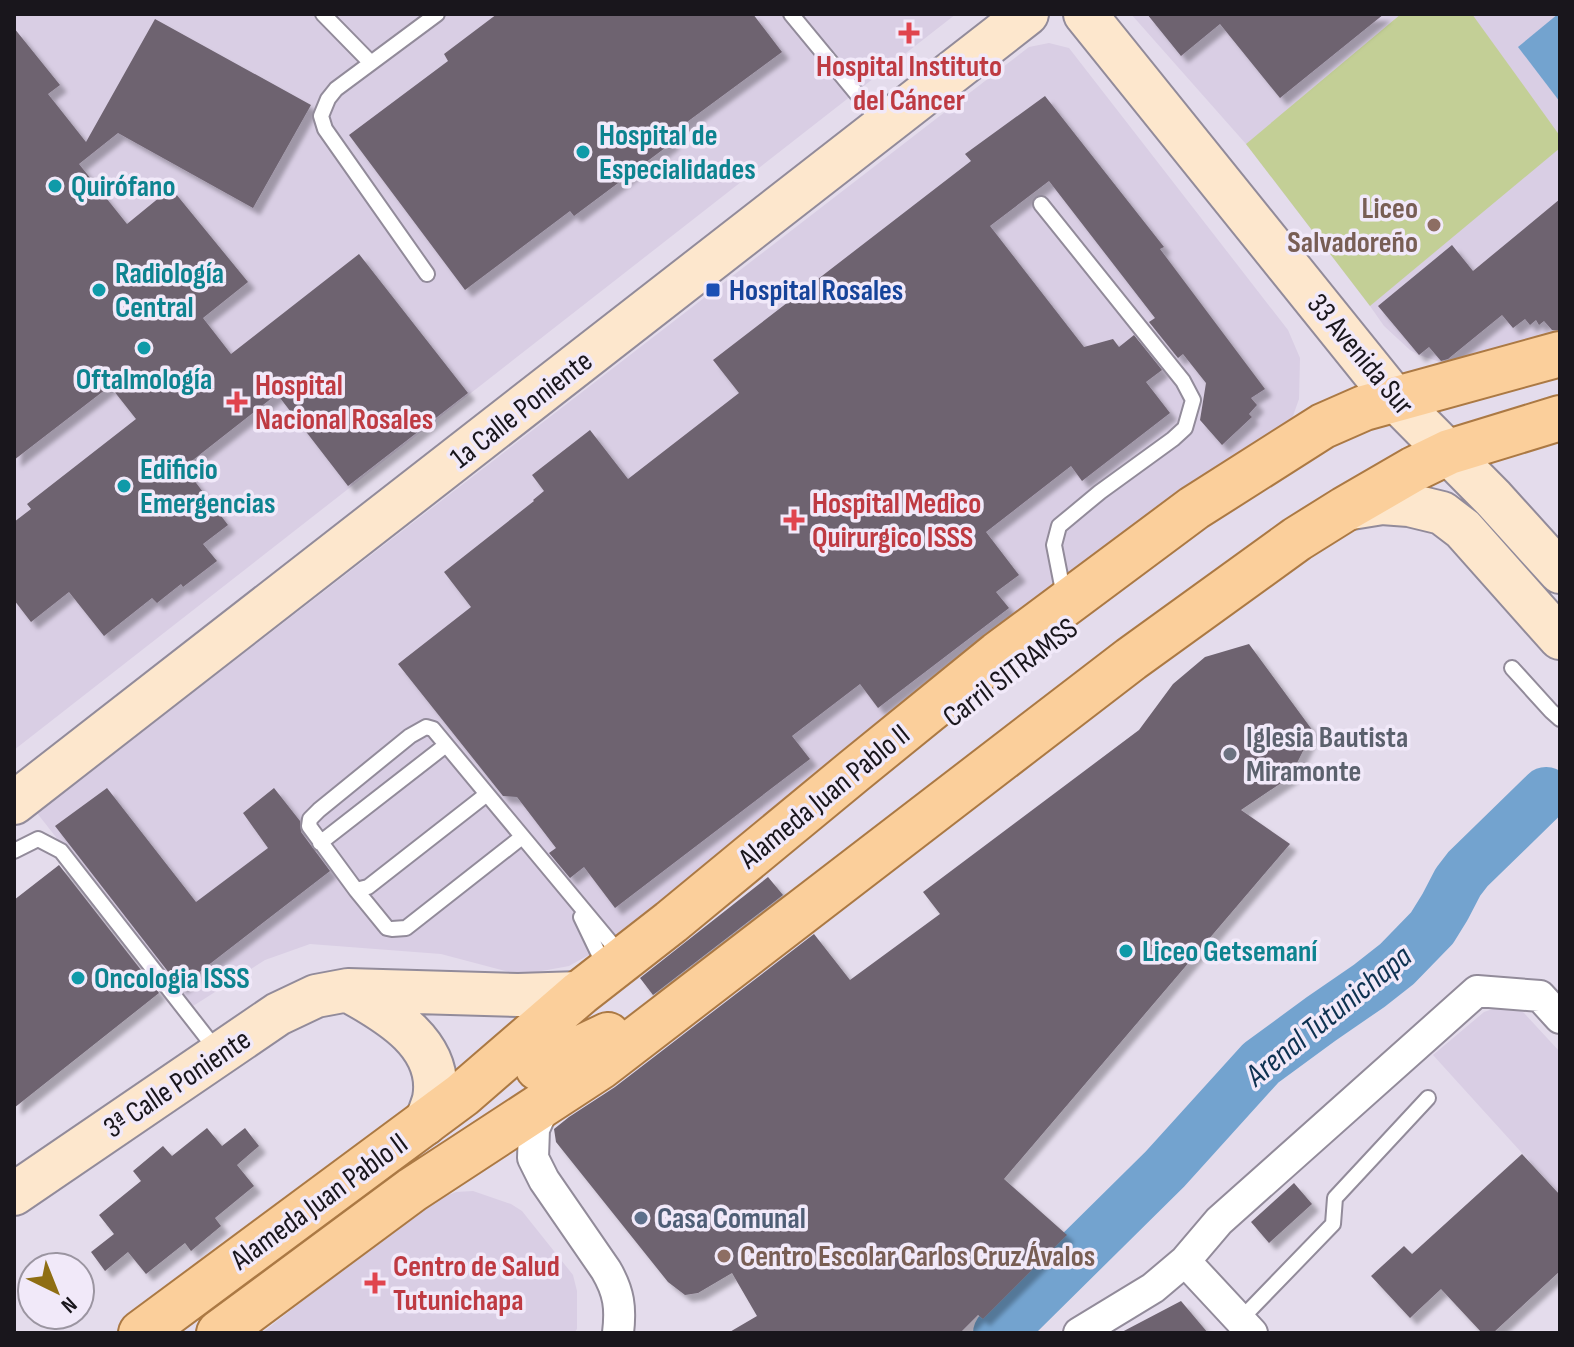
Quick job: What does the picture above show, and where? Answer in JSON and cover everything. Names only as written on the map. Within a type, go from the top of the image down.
[{"type":"main road","name":"Alameda Juan Pablo II","points":[[141,1333],[425,1124],[896,736],[1063,605],[1194,508],[1310,434],[1364,408],[1560,354]]},
{"type":"main road","name":"Carril SITRAMSS","points":[[553,1078],[648,960],[711,907],[956,712],[1304,452],[1395,399]]},
{"type":"main road","name":"Alameda Juan Pablo II","points":[[219,1333],[433,1175],[553,1078],[668,1016],[1131,659],[1297,539],[1431,461],[1560,418]]},
{"type":"main road","name":"Carril SITRAMSS","points":[[182,1333],[553,1078],[614,1032],[669,998],[972,757],[1228,566],[1368,475],[1397,464],[1431,461]]},
{"type":"street","name":"1a Calle Poniente","points":[[14,803],[1027,14]]},
{"type":"street","name":"33 Avenida Sur","points":[[1085,14],[1395,399],[1431,461],[1560,572]]},
{"type":"street","points":[[1345,509],[1382,503],[1409,505],[1442,513],[1463,529],[1560,638]]},
{"type":"street","name":"3ª Calle Poniente","points":[[14,1194],[278,1014],[316,996],[348,990],[518,995],[604,974]]},
{"type":"street","points":[[348,990],[388,1014],[421,1044],[434,1079],[434,1099],[425,1124]]},
{"type":"street","points":[[1079,1333],[1153,1288],[1185,1261],[1219,1221],[1477,991],[1540,996],[1560,1018]]},
{"type":"street","points":[[553,1078],[534,1129],[533,1158],[544,1180],[614,1283],[619,1301],[618,1333]]},
{"type":"street","points":[[433,1175],[478,1156],[499,1153],[513,1157],[544,1180]]},
{"type":"street","points":[[1185,1261],[1246,1327]]},
{"type":"lane","points":[[323,14],[371,63]]},
{"type":"lane","points":[[427,274],[325,129],[321,116],[336,89],[437,14]]},
{"type":"lane","points":[[791,14],[883,126]]},
{"type":"lane","points":[[1041,204],[1183,381],[1193,400],[1185,428],[1059,526],[1054,545],[1065,593],[1063,605]]},
{"type":"lane","points":[[1512,668],[1560,719]]},
{"type":"lane","points":[[522,837],[406,928],[392,929],[387,928],[356,890],[309,826],[310,819],[319,810],[410,736],[426,727],[433,729],[571,895],[604,974]]},
{"type":"lane","points":[[320,843],[446,745]]},
{"type":"lane","points":[[356,890],[368,887],[487,794]]},
{"type":"lane","points":[[14,851],[38,839],[61,851],[220,1054]]},
{"type":"lane","points":[[1246,1327],[1333,1224],[1335,1198],[1428,1098]]},
{"type":"shaded area","name":"Hospital Nacional Rosales","points":[[14,14],[956,14],[14,750]]},
{"type":"shaded area","name":"Liceo Salvadoreño","points":[[1131,14],[1560,14],[1560,340],[1443,363],[1410,350],[1384,326],[1246,144]]},
{"type":"shaded area","name":"Hospital Medico Quirurgico ISSS","points":[[1049,43],[1069,48],[1288,330],[1300,358],[1299,399],[1293,416],[1280,435],[619,938],[569,966],[520,975],[441,954],[310,944],[265,960],[190,1008],[37,813],[1029,47]]},
{"type":"shaded area","points":[[1501,1006],[1524,1013],[1560,1052],[1560,1195],[1433,1055],[1484,1012]]},
{"type":"shaded area","points":[[473,1191],[522,1211],[573,1275],[577,1291],[577,1329],[574,1333],[262,1333],[387,1234],[434,1201],[456,1192]]},
{"type":"green space","points":[[1401,14],[1472,14],[1560,136],[1560,148],[1370,306],[1246,144]]},
{"type":"water","points":[[1560,14],[1560,102],[1518,47]]},
{"type":"building","name":"Hospital de Especialidades","points":[[497,14],[753,14],[782,52],[668,136],[673,142],[574,216],[570,211],[465,290],[349,135],[448,61],[444,54]]},
{"type":"building","points":[[1147,14],[1384,14],[1280,98],[1220,24],[1181,56]]},
{"type":"building","points":[[155,19],[311,105],[253,208],[118,133],[79,164],[127,224],[171,188],[248,282],[203,318],[231,354],[359,254],[468,393],[348,486],[277,394],[184,467],[228,525],[203,544],[217,561],[157,603],[152,598],[104,636],[69,592],[31,622],[14,600],[14,522],[31,509],[27,504],[136,419],[110,386],[14,460],[14,28],[60,85],[48,94],[86,142]]},
{"type":"building","points":[[1045,96],[1164,247],[1160,249],[1265,389],[1251,398],[1257,405],[1249,414],[1252,417],[1222,445],[1200,420],[1206,383],[1183,354],[1178,358],[1149,322],[1155,318],[1049,181],[990,226],[1084,347],[1113,339],[1119,347],[1134,335],[1162,370],[1146,382],[1170,413],[1082,481],[1071,466],[986,532],[1019,575],[996,592],[1009,608],[878,708],[860,684],[792,736],[810,759],[615,908],[584,867],[570,878],[549,853],[556,848],[517,797],[503,796],[398,664],[471,607],[444,572],[534,501],[544,491],[532,475],[590,430],[628,479],[739,393],[713,360],[971,161],[965,154]]},
{"type":"building","points":[[1560,199],[1560,330],[1552,330],[1544,321],[1539,325],[1536,320],[1530,325],[1525,319],[1513,328],[1502,315],[1448,359],[1441,361],[1429,347],[1419,355],[1378,306],[1452,245],[1473,271]]},
{"type":"building","points":[[1249,644],[1313,731],[1290,777],[1241,810],[1290,844],[1004,1179],[1067,1235],[983,1319],[978,1315],[960,1333],[728,1333],[757,1316],[732,1273],[698,1293],[685,1295],[668,1282],[556,1142],[554,1129],[615,1087],[814,934],[850,980],[940,914],[923,892],[1139,730],[1173,684],[1205,657]]},
{"type":"building","points":[[107,788],[196,902],[268,848],[243,813],[274,788],[300,821],[301,832],[330,871],[180,987],[55,826]]},
{"type":"building","name":"Oncologia ISSS","points":[[59,865],[159,993],[14,1108],[14,900]]},
{"type":"building","points":[[768,877],[783,895],[653,995],[640,978]]},
{"type":"building","points":[[207,1128],[222,1146],[245,1128],[259,1146],[237,1165],[254,1186],[215,1218],[221,1226],[191,1251],[185,1243],[146,1274],[128,1252],[105,1271],[96,1259],[96,1251],[92,1251],[114,1234],[99,1215],[141,1181],[133,1171],[163,1146],[172,1156]]},
{"type":"building","points":[[1522,1154],[1560,1195],[1560,1271],[1493,1333],[1482,1333],[1441,1289],[1410,1318],[1371,1276],[1404,1246],[1412,1254]]},
{"type":"building","points":[[1294,1183],[1312,1204],[1269,1243],[1251,1222]]},
{"type":"building","points":[[1181,1301],[1208,1333],[1120,1333]]},
{"type":"waterway","name":"Arenal Tutunichapa","points":[[999,1333],[1165,1169],[1261,1063],[1397,964],[1432,928],[1468,869],[1546,793]]},
{"type":"place","name":"Hospital Instituto del Cáncer","points":[[909,33]]},
{"type":"place","name":"Hospital de Especialidades","points":[[583,152]]},
{"type":"place","name":"Quirófano","points":[[55,186]]},
{"type":"place","name":"Liceo Salvadoreño","points":[[1434,225]]},
{"type":"place","name":"Radiología Central","points":[[99,290]]},
{"type":"place","name":"Hospital Rosales","points":[[713,290]]},
{"type":"place","name":"Oftalmología","points":[[144,348]]},
{"type":"place","name":"Hospital Nacional Rosales","points":[[237,402]]},
{"type":"place","name":"Edificio Emergencias","points":[[124,486]]},
{"type":"place","name":"Hospital Medico Quirurgico ISSS","points":[[794,520]]},
{"type":"place","name":"Iglesia Bautista Miramonte","points":[[1230,754]]},
{"type":"place","name":"Liceo Getsemaní","points":[[1126,951]]},
{"type":"place","name":"Oncologia ISSS","points":[[78,978]]},
{"type":"place","name":"Casa Comunal","points":[[641,1218]]},
{"type":"place","name":"Centro Escolar Carlos Cruz Ávalos","points":[[724,1256]]},
{"type":"place","name":"Centro de Salud Tutunichapa","points":[[375,1283]]}]
